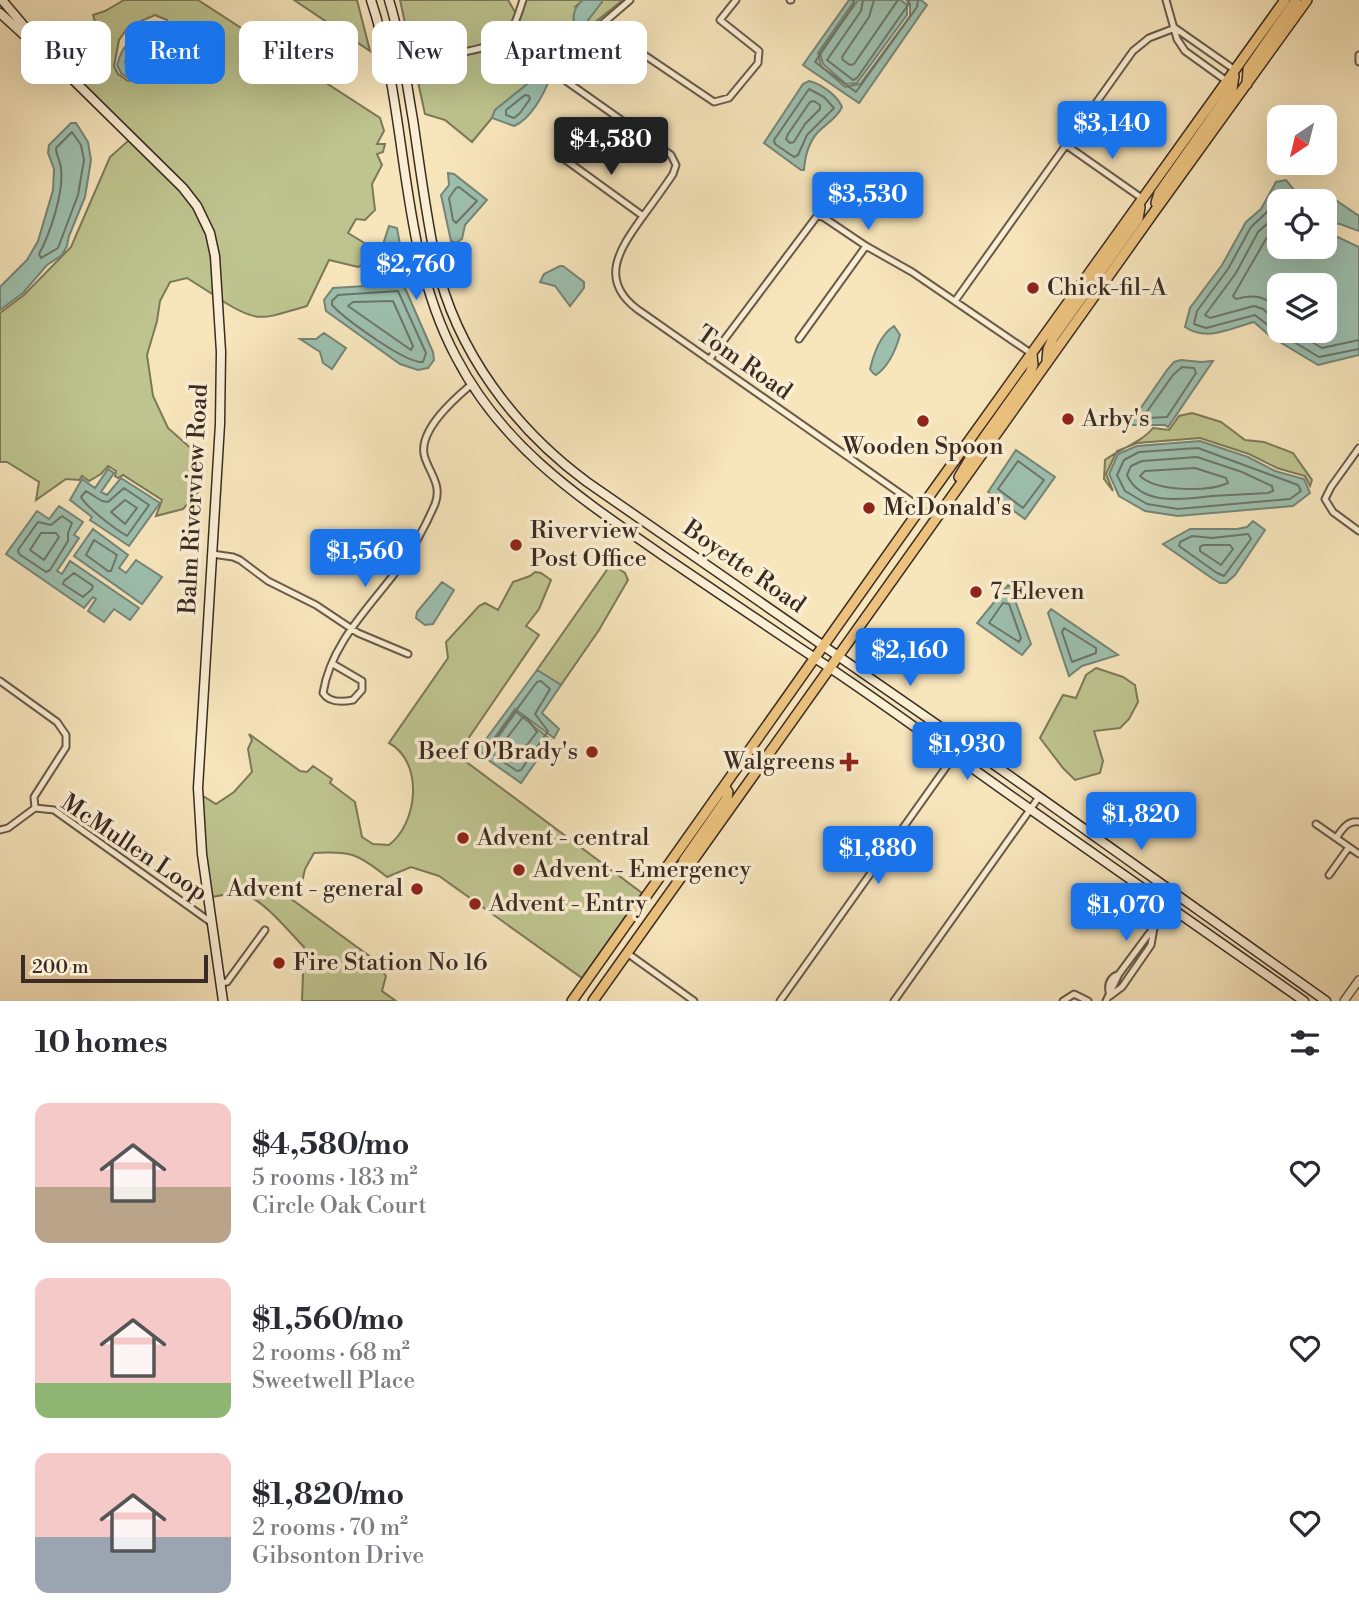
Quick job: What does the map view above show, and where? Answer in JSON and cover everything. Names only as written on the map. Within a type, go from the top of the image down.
[{"type":"main road","name":"Balm Riverview Road","points":[[2,0],[21,22]]},
{"type":"main road","name":"Boyette Road","points":[[371,0],[376,21]]},
{"type":"main road","name":"Boyette Road","points":[[388,0],[393,21]]},
{"type":"main road","points":[[572,1001],[920,508],[1285,0]]},
{"type":"main road","points":[[1247,84],[1248,69],[1296,0]]},
{"type":"main road","points":[[593,1001],[1307,0]]},
{"type":"main road","name":"Balm Riverview Road","points":[[0,13],[21,32]]},
{"type":"main road","points":[[1152,215],[1159,193],[1232,89],[1235,70]]},
{"type":"main road","name":"Balm Riverview Road","points":[[77,84],[188,194],[197,206],[209,233],[216,278],[221,352],[220,424],[198,765],[202,854],[223,1001]]},
{"type":"main road","name":"Boyette Road","points":[[390,84],[423,275],[443,332],[472,384],[511,436],[559,482],[830,668],[1304,1001]]},
{"type":"main road","name":"Boyette Road","points":[[407,84],[441,281],[461,332],[477,363],[501,398],[535,438],[573,472],[839,656],[1326,1001]]},
{"type":"main road","points":[[1047,362],[1048,349],[1054,338],[1138,219],[1142,201]]},
{"type":"main road","points":[[954,493],[975,450],[1030,373],[1033,365],[1032,354]]},
{"type":"main road","points":[[677,882],[684,860],[726,798],[728,792],[725,787]]},
{"type":"main road","points":[[613,944],[627,953]]},
{"type":"street","points":[[467,50],[499,42],[507,35],[523,0]]},
{"type":"street","points":[[605,21],[630,0]]},
{"type":"street","points":[[647,57],[714,102],[729,98],[758,64],[759,51],[720,20],[736,0]]},
{"type":"street","points":[[1166,0],[1178,39],[1185,51],[1228,82]]},
{"type":"street","points":[[1175,28],[1235,70]]},
{"type":"street","points":[[955,301],[1133,51],[1149,38],[1175,28]]},
{"type":"street","points":[[1359,55],[1359,62]]},
{"type":"street","name":"Tom Road","points":[[570,84],[671,155],[676,165],[673,174],[617,257],[615,269],[619,288],[634,307],[920,508]]},
{"type":"street","points":[[1066,145],[1142,201]]},
{"type":"street","points":[[563,158],[643,216]]},
{"type":"street","points":[[709,360],[778,271],[814,217],[823,217],[912,272],[1032,354]]},
{"type":"street","points":[[799,340],[866,246]]},
{"type":"street","points":[[333,664],[362,681],[362,690],[354,699],[331,700],[324,696],[324,687],[333,664],[351,629],[403,563],[435,504],[437,487],[424,453],[426,436],[450,405],[472,384]]},
{"type":"street","points":[[1359,448],[1325,499],[1333,512],[1359,531]]},
{"type":"street","points":[[212,554],[233,556],[268,581],[316,605],[351,629],[373,641],[408,654]]},
{"type":"street","points":[[0,681],[57,722],[66,735],[66,747],[34,797],[34,808]]},
{"type":"street","points":[[780,1001],[954,755]]},
{"type":"street","points":[[894,1001],[1039,797]]},
{"type":"street","name":"McMullen Loop","points":[[0,830],[8,828],[34,808],[54,810],[212,923]]},
{"type":"street","points":[[1336,838],[1346,824],[1359,822]]},
{"type":"street","points":[[1316,824],[1359,854]]},
{"type":"street","points":[[1329,875],[1349,847]]},
{"type":"street","points":[[1108,998],[1110,982],[1119,974],[1177,896]]},
{"type":"street","points":[[1108,998],[1122,987],[1151,945],[1154,928]]},
{"type":"street","points":[[220,983],[227,982],[265,930]]},
{"type":"street","points":[[627,953],[694,1001]]},
{"type":"street","points":[[1344,1001],[1359,980]]},
{"type":"street","points":[[1063,1001],[1074,994],[1088,1001]]},
{"type":"green space","points":[[124,0],[198,0],[239,27],[239,84],[328,84],[380,118],[384,131],[377,144],[385,144],[383,152],[377,154],[382,165],[372,184],[375,210],[365,220],[356,219],[348,233],[366,244],[371,252],[367,263],[358,267],[329,260],[307,306],[281,314],[254,316],[221,300],[218,256],[200,204],[186,185],[83,84],[111,84],[111,21],[95,21],[93,15]]},
{"type":"green space","points":[[294,0],[357,0],[370,51],[358,43],[358,21],[325,21]]},
{"type":"green space","points":[[400,0],[508,0],[515,12],[525,0],[583,0],[576,6],[602,0],[623,0],[597,21],[481,21],[481,84],[527,84],[495,110],[492,118],[472,142],[445,120],[425,114],[418,84],[467,84],[467,21],[405,21]]},
{"type":"green space","points":[[129,140],[185,195],[194,208],[207,236],[214,295],[187,278],[170,282],[160,301],[147,355],[153,396],[168,428],[194,451],[199,491],[183,509],[156,516],[162,500],[123,475],[118,478],[115,476],[116,471],[108,466],[89,481],[82,476],[79,480],[66,479],[36,500],[39,482],[7,462],[0,462],[0,313],[24,295],[71,247],[110,157]]},
{"type":"green space","points":[[1192,413],[1221,422],[1245,440],[1264,442],[1293,453],[1312,480],[1310,486],[1305,476],[1200,438],[1137,443],[1127,447],[1153,428],[1169,430],[1179,416]]},
{"type":"green space","points":[[1116,453],[1106,474],[1113,491],[1104,479],[1105,460]]},
{"type":"green space","points":[[611,564],[625,573],[628,580],[599,630],[561,685],[537,670]]},
{"type":"green space","points":[[535,572],[551,580],[539,609],[526,626],[539,635],[457,755],[642,893],[582,978],[439,876],[411,867],[387,877],[353,855],[314,853],[305,869],[302,882],[290,898],[372,958],[386,976],[382,991],[396,1001],[302,1001],[304,947],[268,910],[252,898],[237,894],[212,897],[205,853],[203,796],[216,804],[234,792],[252,772],[248,749],[252,740],[249,734],[300,771],[307,772],[313,766],[332,779],[330,783],[355,802],[362,837],[373,844],[389,845],[406,822],[413,793],[408,764],[400,752],[389,743],[448,658],[446,642],[479,606],[485,603],[498,610],[513,582]]},
{"type":"green space","points":[[1096,668],[1123,677],[1135,685],[1138,702],[1129,719],[1120,728],[1094,731],[1103,761],[1100,773],[1075,780],[1040,738],[1063,695],[1076,698],[1086,675]]},
{"type":"water","points":[[583,0],[602,0],[587,21],[574,21],[577,6]]},
{"type":"water","points":[[849,0],[855,0],[818,53],[821,66],[845,87],[860,84],[910,16],[910,4],[906,0],[921,0],[927,5],[859,103],[803,65]]},
{"type":"water","points":[[858,0],[901,0],[907,5],[907,15],[857,83],[846,84],[823,64],[820,53]]},
{"type":"water","points":[[125,47],[125,76],[117,65]]},
{"type":"water","points":[[809,81],[828,91],[842,107],[815,136],[808,150],[804,170],[801,170],[764,143],[803,84]]},
{"type":"water","points":[[527,84],[547,84],[531,112],[514,126],[492,118],[495,110]]},
{"type":"water","points":[[71,123],[76,123],[88,142],[91,160],[85,197],[67,246],[62,255],[47,265],[23,293],[0,310],[0,287],[27,260],[38,241],[53,190],[54,169],[48,153],[49,145]]},
{"type":"water","points":[[448,173],[454,174],[487,200],[465,225],[462,239],[456,243],[451,241],[441,195],[449,185]]},
{"type":"water","points":[[1286,180],[1293,189],[1272,189],[1276,182]]},
{"type":"water","points":[[1267,198],[1267,259],[1337,259],[1337,237],[1359,247],[1359,355],[1318,365],[1282,343],[1337,343],[1337,273],[1267,273],[1267,333],[1254,322],[1210,334],[1185,327],[1190,308],[1222,265],[1246,222],[1261,209]]},
{"type":"water","points":[[1337,201],[1359,216],[1359,231],[1337,224]]},
{"type":"water","points":[[389,226],[397,228],[403,261],[400,267],[381,270],[376,266]]},
{"type":"water","points":[[560,266],[584,282],[584,288],[570,306],[555,286],[540,282],[544,274]]},
{"type":"water","points":[[399,284],[405,288],[433,352],[434,360],[428,368],[418,370],[400,364],[326,311],[324,300],[333,288]]},
{"type":"water","points":[[894,326],[900,335],[896,346],[888,362],[876,375],[870,369],[876,351],[881,339]]},
{"type":"water","points":[[324,333],[346,348],[332,369],[323,363],[320,352],[300,339],[316,339]]},
{"type":"water","points":[[1213,361],[1168,427],[1129,425],[1167,370],[1174,362]]},
{"type":"water","points":[[1200,441],[1248,457],[1275,471],[1304,479],[1310,493],[1293,506],[1178,516],[1145,511],[1119,496],[1109,474],[1118,454],[1137,446]]},
{"type":"water","points":[[1016,450],[1055,477],[1025,519],[988,492]]},
{"type":"water","points":[[108,469],[114,473],[101,492],[107,495],[121,478],[160,503],[129,546],[90,520],[92,517],[70,500],[82,479],[95,488]]},
{"type":"water","points":[[59,506],[83,522],[74,535],[79,538],[57,571],[62,574],[70,561],[139,608],[130,620],[114,609],[104,622],[88,611],[96,599],[93,597],[84,608],[6,554],[37,511],[49,519]]},
{"type":"water","points":[[1253,521],[1265,530],[1235,575],[1226,583],[1213,579],[1163,544],[1190,529],[1237,529],[1247,527]]},
{"type":"water","points":[[93,529],[128,555],[119,568],[126,573],[136,560],[162,577],[142,604],[74,556]]},
{"type":"water","points":[[442,582],[454,590],[433,624],[425,625],[416,618],[417,612]]},
{"type":"water","points":[[1009,584],[1031,644],[1022,655],[977,623]]},
{"type":"water","points":[[1051,609],[1118,655],[1082,666],[1069,676],[1048,613]]},
{"type":"water","points":[[537,670],[561,685],[542,713],[559,729],[554,738],[515,709],[483,754],[478,750]]},
{"type":"water","points":[[516,712],[551,740],[521,783],[484,757]]},
{"type":"place","name":"Chick-fil-A","points":[[1033,288]]},
{"type":"place","name":"Arby's","points":[[1068,419]]},
{"type":"place","name":"Wooden Spoon","points":[[923,421]]},
{"type":"place","name":"McDonald's","points":[[869,508]]},
{"type":"place","name":"Riverview Post Office","points":[[516,545]]},
{"type":"place","name":"7-Eleven","points":[[976,592]]},
{"type":"place","name":"Beef O'Brady's","points":[[592,752]]},
{"type":"place","name":"Walgreens","points":[[849,762]]},
{"type":"place","name":"Advent - central","points":[[463,838]]},
{"type":"place","name":"Advent - Emergency","points":[[519,870]]},
{"type":"place","name":"Advent - general","points":[[417,889]]},
{"type":"place","name":"Advent - Entry","points":[[475,904]]},
{"type":"place","name":"Fire Station No 16","points":[[279,963]]}]
